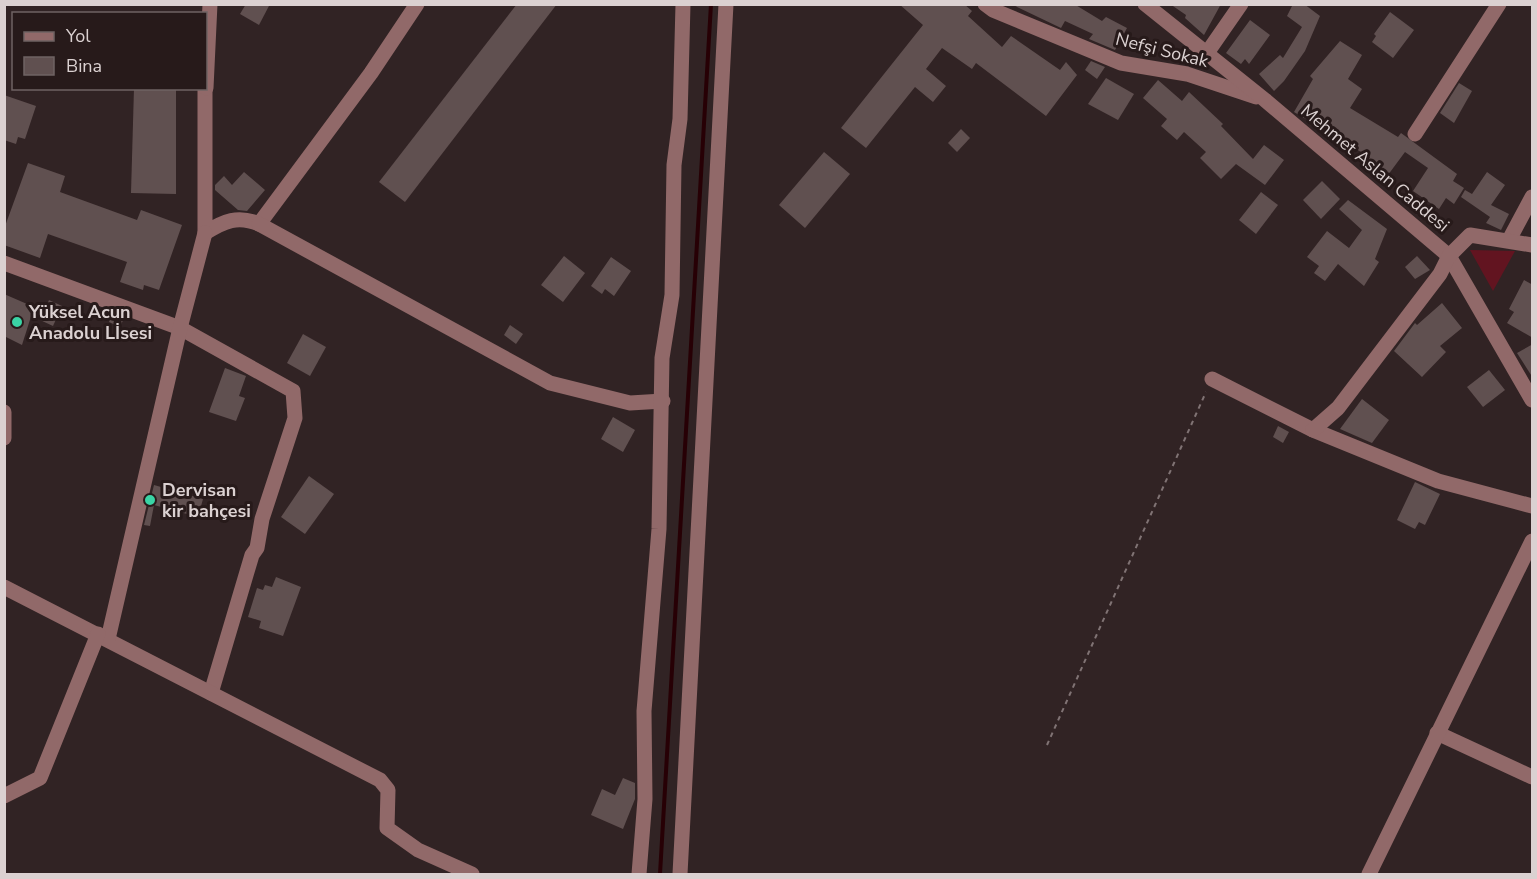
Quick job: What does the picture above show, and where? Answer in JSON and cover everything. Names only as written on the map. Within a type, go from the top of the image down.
[{"type":"street","points":[[207,67],[210,4]]},
{"type":"street","points":[[259,224],[371,72],[417,4]]},
{"type":"street","points":[[639,874],[645,799],[644,711],[659,529],[663,358],[672,295],[674,165],[680,119],[683,4]]},
{"type":"street","points":[[680,874],[726,4]]},
{"type":"street","name":"Nefşi Sokak","points":[[985,4],[993,10],[1121,63],[1187,74],[1265,100]]},
{"type":"street","name":"Mehmet Aslan Caddesi","points":[[1145,4],[1265,100],[1449,256],[1533,400]]},
{"type":"street","points":[[1207,53],[1241,4]]},
{"type":"street","points":[[1415,134],[1499,4]]},
{"type":"street","points":[[4,796],[40,778],[103,636],[180,328],[206,234],[206,90]]},
{"type":"street","points":[[1509,240],[1533,196]]},
{"type":"street","points":[[206,234],[220,224],[244,218],[259,224],[550,383],[630,402],[663,401]]},
{"type":"street","points":[[1313,430],[1338,408],[1440,274],[1449,256],[1470,235],[1533,245]]},
{"type":"street","points":[[4,263],[180,328],[293,390],[295,418],[262,519],[257,548],[252,555],[212,693]]},
{"type":"street","points":[[1212,379],[1313,430],[1438,481],[1533,506]]},
{"type":"street","points":[[4,412],[4,438]]},
{"type":"street","points":[[1369,874],[1533,542]]},
{"type":"street","points":[[4,587],[380,780],[388,790],[387,828],[418,850],[472,874]]},
{"type":"street","points":[[1437,733],[1533,777]]},
{"type":"path","points":[[1047,745],[1212,379]]},
{"type":"shaded area","points":[[1470,250],[1515,251],[1493,291]]},
{"type":"building","points":[[246,4],[270,4],[259,25],[240,14]]},
{"type":"building","points":[[517,4],[557,4],[405,202],[379,182]]},
{"type":"building","points":[[899,4],[964,4],[972,11],[968,16],[1002,47],[1011,36],[1060,70],[1066,62],[1077,75],[1046,116],[976,63],[972,69],[942,48],[926,69],[946,86],[933,102],[915,87],[866,148],[841,128],[923,25]]},
{"type":"building","points":[[1011,4],[1074,4],[1102,21],[1106,17],[1127,28],[1115,50],[1089,39],[1093,34],[1065,21],[1061,28]]},
{"type":"building","points":[[1170,4],[1221,4],[1204,35],[1185,18],[1186,15]]},
{"type":"building","points":[[1293,4],[1304,4],[1320,16],[1305,51],[1274,91],[1259,74],[1280,55],[1283,58],[1302,27],[1287,16]]},
{"type":"building","points":[[1390,12],[1414,30],[1393,58],[1372,42],[1376,36],[1374,34]]},
{"type":"building","points":[[1250,20],[1270,35],[1249,64],[1245,59],[1241,64],[1226,53]]},
{"type":"building","points":[[1340,41],[1362,55],[1348,79],[1362,89],[1350,108],[1398,137],[1401,133],[1457,174],[1453,181],[1464,188],[1454,204],[1446,198],[1439,209],[1413,191],[1428,168],[1405,152],[1385,179],[1365,164],[1370,157],[1340,140],[1321,122],[1319,127],[1294,112],[1313,79],[1310,76]]},
{"type":"building","points":[[1091,61],[1105,67],[1097,79],[1085,70]]},
{"type":"building","points":[[1106,78],[1134,94],[1118,120],[1088,104]]},
{"type":"building","points":[[1158,80],[1182,101],[1189,92],[1223,124],[1221,126],[1253,159],[1264,145],[1284,160],[1265,185],[1236,164],[1221,179],[1200,158],[1206,152],[1184,132],[1177,140],[1161,126],[1167,119],[1143,98]]},
{"type":"building","points":[[1459,83],[1472,91],[1454,123],[1440,113]]},
{"type":"building","points":[[134,90],[176,90],[176,194],[131,193]]},
{"type":"building","points":[[4,95],[36,106],[25,139],[18,137],[16,144],[4,140]]},
{"type":"building","points":[[961,129],[970,138],[957,152],[948,143]]},
{"type":"building","points":[[824,152],[850,174],[805,228],[779,205]]},
{"type":"building","points":[[28,163],[65,176],[60,192],[137,220],[141,210],[182,225],[159,290],[144,285],[143,290],[120,282],[127,262],[48,234],[40,258],[4,245],[4,229]]},
{"type":"building","points":[[244,172],[265,190],[247,211],[238,210],[215,190],[215,185],[224,176],[232,185]]},
{"type":"building","points":[[1487,172],[1505,185],[1491,205],[1509,214],[1501,230],[1486,223],[1490,217],[1461,197],[1465,190],[1472,194]]},
{"type":"building","points":[[1322,181],[1340,199],[1321,219],[1303,200]]},
{"type":"building","points":[[1261,192],[1278,205],[1256,234],[1239,220]]},
{"type":"building","points":[[1348,200],[1387,229],[1375,259],[1379,262],[1364,286],[1338,264],[1325,281],[1314,273],[1319,266],[1307,257],[1327,231],[1349,248],[1362,230],[1339,209]]},
{"type":"building","points":[[564,256],[585,273],[563,302],[541,285]]},
{"type":"building","points":[[1417,256],[1430,270],[1415,279],[1405,267]]},
{"type":"building","points":[[611,257],[631,271],[614,296],[605,289],[602,294],[591,286]]},
{"type":"building","points":[[1524,280],[1533,285],[1533,338],[1507,323],[1514,312],[1509,309]]},
{"type":"building","name":"Yüksel Acun Anadolu Lİsesi","points":[[4,294],[34,307],[22,345],[4,336]]},
{"type":"building","points":[[49,300],[62,306],[53,326],[40,320]]},
{"type":"building","points":[[1442,303],[1462,328],[1440,346],[1446,352],[1422,377],[1394,351],[1415,323],[1417,325]]},
{"type":"building","points":[[112,313],[124,318],[120,327],[109,322]]},
{"type":"building","points":[[510,325],[523,334],[516,344],[504,335]]},
{"type":"building","points":[[303,334],[326,347],[310,376],[287,363]]},
{"type":"building","points":[[1533,344],[1533,378],[1517,353]]},
{"type":"building","points":[[225,368],[246,376],[239,396],[245,398],[236,421],[209,412]]},
{"type":"building","points":[[1489,370],[1505,390],[1483,407],[1467,387]]},
{"type":"building","points":[[1362,399],[1389,420],[1372,443],[1340,429]]},
{"type":"building","points":[[613,417],[635,430],[623,452],[601,439]]},
{"type":"building","points":[[1278,426],[1289,432],[1283,443],[1273,437]]},
{"type":"building","points":[[309,476],[334,494],[305,534],[281,517]]},
{"type":"building","points":[[1415,482],[1440,494],[1425,525],[1419,522],[1415,529],[1397,520]]},
{"type":"building","points":[[154,485],[203,499],[198,517],[154,505],[150,526],[144,525]]},
{"type":"building","points":[[276,577],[301,587],[283,636],[259,628],[261,621],[248,617],[257,588],[263,590],[265,585],[272,587]]},
{"type":"building","points":[[623,778],[635,783],[635,799],[623,829],[591,815],[602,789],[615,795]]},
{"type":"waterway","points":[[660,874],[711,4]]},
{"type":"place","name":"Yüksel Acun Anadolu Lİsesi","points":[[17,322]]},
{"type":"place","name":"Dervisan kir bahçesi","points":[[150,500]]}]
